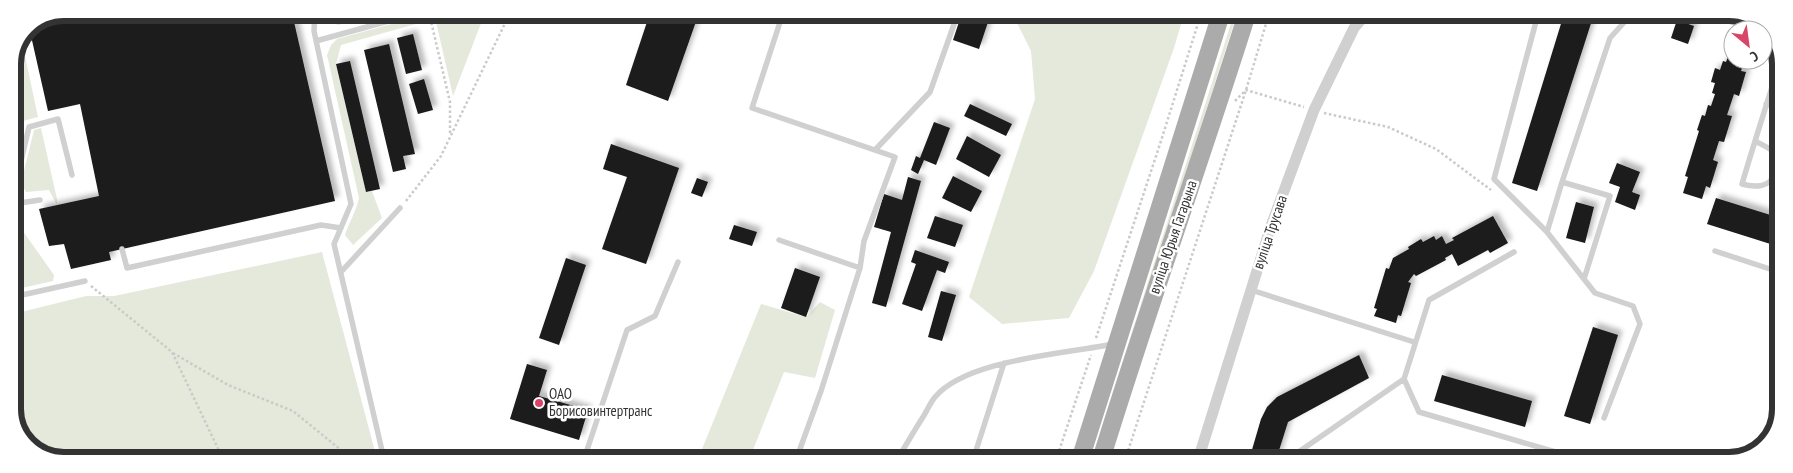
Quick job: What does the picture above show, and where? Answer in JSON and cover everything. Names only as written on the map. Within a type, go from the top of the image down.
[{"type":"main road","name":"вуліца Юрыя Гагарына","points":[[1083,452],[1219,21]]},
{"type":"main road","name":"вуліца Юрыя Гагарына","points":[[1103,452],[1136,346],[1245,21]]},
{"type":"street","name":"вуліца Трусава","points":[[1200,452],[1271,226],[1314,110],[1354,28],[1360,21]]},
{"type":"lane","points":[[315,21],[314,31],[351,204],[334,244],[382,452]]},
{"type":"lane","points":[[316,41],[388,21]]},
{"type":"lane","points":[[780,21],[752,108],[896,157],[864,241],[860,268],[821,391],[799,452]]},
{"type":"lane","points":[[875,150],[930,92],[955,21]]},
{"type":"lane","points":[[1536,21],[1494,179],[1547,232],[1595,293],[1633,306],[1640,324],[1604,418]]},
{"type":"lane","points":[[1547,232],[1610,38],[1625,21]]},
{"type":"lane","points":[[1772,86],[1742,184],[1752,187],[1763,185],[1772,180]]},
{"type":"lane","points":[[1766,104],[1772,105]]},
{"type":"lane","points":[[21,159],[29,127],[58,119],[72,175]]},
{"type":"lane","points":[[1755,142],[1772,151]]},
{"type":"lane","points":[[1562,182],[1610,196],[1584,279]]},
{"type":"lane","points":[[21,203],[40,200]]},
{"type":"lane","points":[[341,272],[400,208]]},
{"type":"lane","points":[[122,249],[127,268],[321,225],[341,228]]},
{"type":"lane","points":[[779,240],[860,268]]},
{"type":"lane","points":[[1715,251],[1772,269]]},
{"type":"lane","points":[[1514,252],[1429,300],[1414,342],[1404,380],[1419,412],[1559,452]]},
{"type":"lane","points":[[586,452],[627,330],[655,316],[678,262]]},
{"type":"lane","points":[[21,295],[85,281]]},
{"type":"lane","points":[[1251,290],[1414,342]]},
{"type":"lane","points":[[902,452],[935,397],[950,385],[968,376],[1004,363],[1117,343]]},
{"type":"lane","points":[[976,452],[1004,363]]},
{"type":"lane","points":[[1298,452],[1404,380]]},
{"type":"path","points":[[431,21],[450,102],[450,137]]},
{"type":"path","points":[[400,208],[441,156],[506,21]]},
{"type":"path","points":[[1059,452],[1160,144],[1198,21]]},
{"type":"path","points":[[1128,452],[1267,21]]},
{"type":"path","points":[[1246,90],[1314,110],[1388,127],[1436,149],[1494,192]]},
{"type":"path","points":[[1230,106],[1246,90]]},
{"type":"path","points":[[85,281],[172,352],[228,384],[293,411],[343,452]]},
{"type":"path","points":[[172,352],[220,452]]},
{"type":"shaded area","points":[[327,21],[353,21],[338,25]]},
{"type":"shaded area","points":[[402,21],[423,22],[341,45],[336,64],[366,192],[372,191],[382,218],[353,245],[345,235],[359,198],[327,55],[331,45],[337,39]]},
{"type":"shaded area","points":[[436,21],[482,21],[453,96]]},
{"type":"shaded area","points":[[1016,21],[1182,21],[1094,271],[1069,318],[1002,324],[969,297],[1035,99],[1031,51]]},
{"type":"shaded area","points":[[1232,21],[1235,21],[1097,452],[1094,452]]},
{"type":"shaded area","points":[[24,51],[38,117],[23,121],[21,129],[21,64]]},
{"type":"shaded area","points":[[41,128],[57,205],[49,190],[26,192],[21,183],[34,130]]},
{"type":"shaded area","points":[[21,228],[54,275],[53,281],[21,288]]},
{"type":"shaded area","points":[[322,252],[375,452],[64,452],[43,446],[29,433],[21,412],[21,312],[86,296],[114,296]]},
{"type":"shaded area","points":[[820,302],[835,310],[815,378],[784,372],[752,452],[701,452],[761,304],[806,317]]},
{"type":"building","points":[[294,21],[335,201],[109,252],[111,260],[71,269],[64,244],[49,246],[39,209],[99,196],[80,104],[48,111],[31,37],[40,29],[56,22]]},
{"type":"building","points":[[647,21],[696,21],[668,101],[626,85]]},
{"type":"building","points":[[959,21],[988,21],[979,49],[953,40]]},
{"type":"building","points":[[1562,21],[1592,21],[1537,191],[1512,183]]},
{"type":"building","points":[[1677,21],[1694,26],[1688,44],[1671,38]]},
{"type":"building","points":[[413,34],[422,70],[406,74],[397,38]]},
{"type":"building","points":[[389,44],[415,154],[403,156],[406,169],[393,172],[364,50]]},
{"type":"building","points":[[350,61],[380,189],[366,192],[336,64]]},
{"type":"building","points":[[1723,61],[1723,70],[1741,70],[1746,72],[1739,96],[1734,94],[1727,115],[1732,116],[1724,142],[1719,141],[1713,160],[1718,162],[1710,188],[1706,186],[1702,199],[1683,193],[1688,177],[1685,176],[1702,115],[1705,116],[1708,105],[1711,106],[1715,94],[1712,93],[1715,83],[1711,82],[1715,68],[1720,70]]},
{"type":"building","points":[[424,79],[433,110],[418,114],[409,84]]},
{"type":"building","points":[[970,104],[1012,124],[1006,136],[964,116]]},
{"type":"building","points":[[934,122],[950,128],[936,165],[924,160],[918,174],[911,170],[916,156],[920,158]]},
{"type":"building","points":[[967,136],[1001,155],[989,177],[956,159]]},
{"type":"building","points":[[611,144],[679,168],[646,264],[602,249],[627,177],[603,169]]},
{"type":"building","points":[[1617,163],[1640,172],[1632,192],[1640,195],[1635,210],[1615,202],[1620,187],[1609,183]]},
{"type":"building","points":[[953,176],[982,191],[971,212],[942,198]]},
{"type":"building","points":[[908,177],[921,181],[886,307],[872,303],[891,232],[874,227],[884,194],[902,200]]},
{"type":"building","points":[[697,178],[708,182],[702,197],[691,193]]},
{"type":"building","points":[[1716,198],[1772,216],[1772,244],[1707,224]]},
{"type":"building","points":[[1576,202],[1594,207],[1585,243],[1566,238]]},
{"type":"building","points":[[935,216],[963,225],[955,247],[927,238]]},
{"type":"building","points":[[1493,216],[1508,243],[1490,253],[1488,250],[1458,266],[1452,254],[1445,258],[1446,260],[1416,276],[1414,274],[1408,282],[1411,283],[1401,316],[1398,315],[1396,323],[1374,316],[1377,309],[1374,308],[1386,268],[1389,269],[1393,258],[1409,249],[1408,247],[1421,239],[1423,242],[1434,236],[1436,240],[1442,236],[1446,244],[1454,240],[1452,238]]},
{"type":"building","points":[[734,225],[757,232],[752,246],[729,239]]},
{"type":"building","points":[[915,250],[949,262],[945,273],[937,270],[922,311],[902,304],[916,264],[911,262]]},
{"type":"building","points":[[566,258],[586,265],[559,345],[539,338]]},
{"type":"building","points":[[795,268],[820,277],[806,317],[781,308]]},
{"type":"building","points":[[941,291],[956,295],[942,341],[928,337]]},
{"type":"building","points":[[1593,327],[1618,335],[1590,424],[1564,416]]},
{"type":"building","points":[[1359,355],[1369,378],[1288,422],[1279,452],[1251,452],[1261,419],[1267,407],[1277,397]]},
{"type":"building","name":"ОАО Борисовинтертранс","points":[[527,364],[547,370],[539,396],[588,410],[579,440],[510,419]]},
{"type":"building","points":[[1442,375],[1532,401],[1525,427],[1434,401]]},
{"type":"place","name":"ОАО Борисовинтертранс","points":[[539,403]]}]
